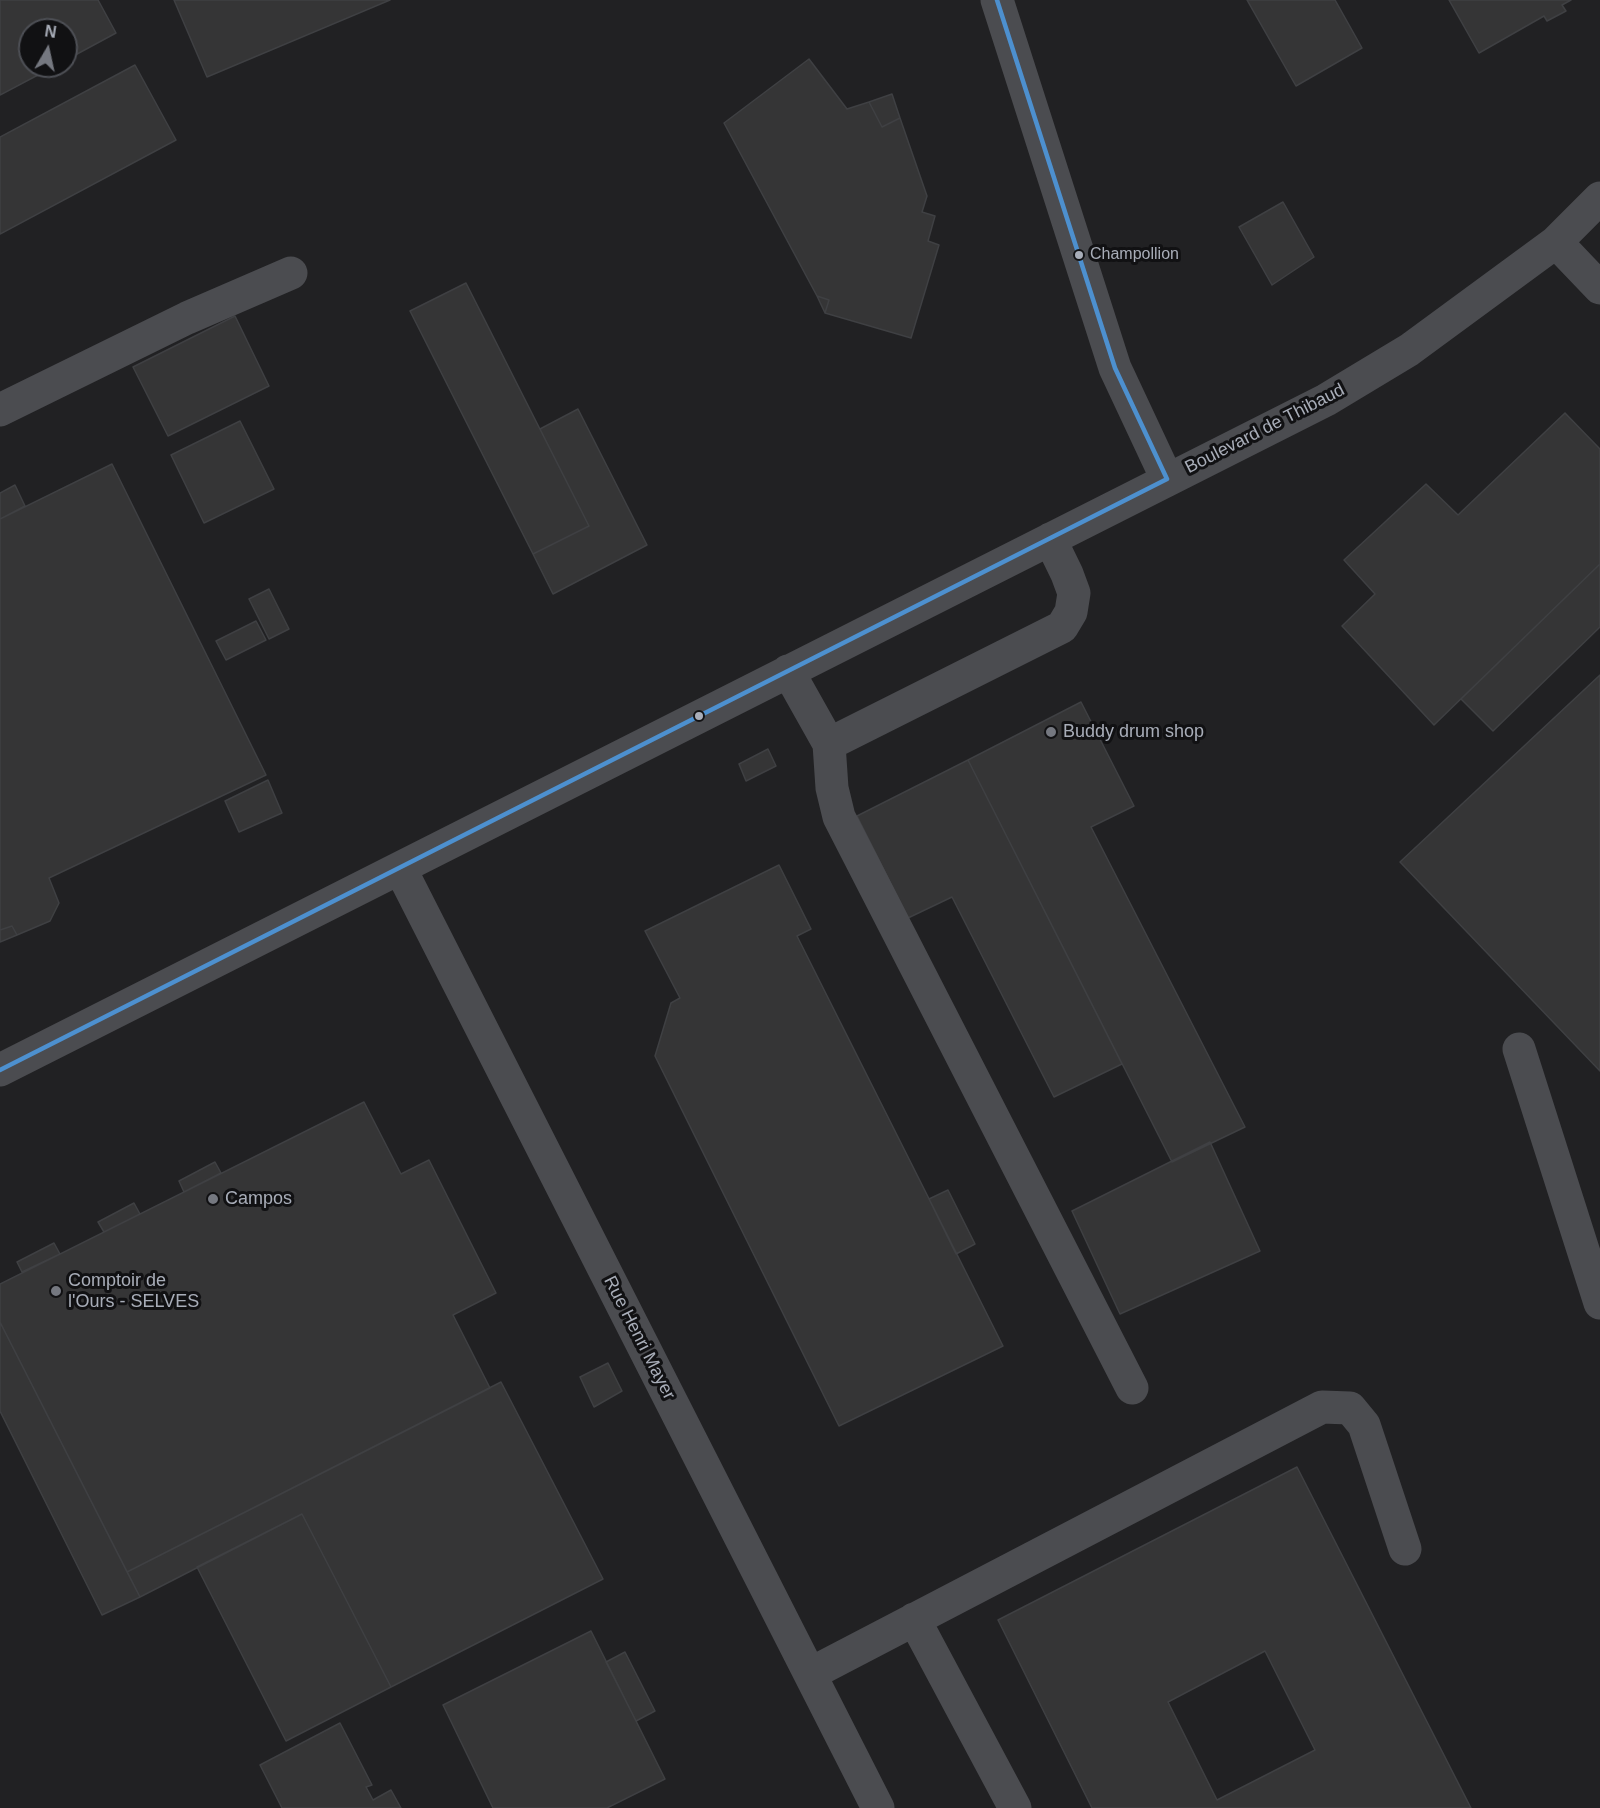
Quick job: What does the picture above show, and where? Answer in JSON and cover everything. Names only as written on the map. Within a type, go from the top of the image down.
[{"type":"street","points":[[997,0],[1114,368],[1167,479]]},
{"type":"street","name":"Boulevard de Thibaud","points":[[0,1070],[1326,400],[1409,350],[1556,242],[1600,198]]},
{"type":"street","points":[[1556,242],[1600,288]]},
{"type":"street","points":[[0,410],[187,318],[291,273]]},
{"type":"street","points":[[829,744],[1062,627],[1071,612],[1074,592],[1050,539]]},
{"type":"street","points":[[788,671],[829,744],[832,788],[839,817],[1131,1388]]},
{"type":"street","name":"Rue Henri Mayer","points":[[399,868],[878,1808]]},
{"type":"street","points":[[1519,1049],[1600,1303]]},
{"type":"street","points":[[810,1674],[1322,1407],[1350,1408],[1364,1425],[1405,1548]]},
{"type":"street","points":[[914,1619],[1014,1808]]},
{"type":"shaded area","points":[[0,0],[1600,0],[1600,1808],[0,1808]]},
{"type":"building","points":[[0,0],[98,0],[116,33],[78,54],[78,18],[18,18],[18,78],[32,78],[0,95]]},
{"type":"building","points":[[174,0],[390,0],[207,77]]},
{"type":"building","points":[[1247,0],[1335,0],[1362,48],[1296,86]]},
{"type":"building","points":[[1449,0],[1571,0],[1562,5],[1566,11],[1547,21],[1544,16],[1479,53]]},
{"type":"building","points":[[809,59],[847,109],[869,102],[882,127],[900,118],[927,196],[922,212],[935,216],[928,241],[939,245],[911,338],[825,313],[829,300],[817,296],[724,123]]},
{"type":"building","points":[[135,65],[176,140],[0,234],[0,137]]},
{"type":"building","points":[[892,94],[900,118],[882,127],[869,102]]},
{"type":"building","points":[[1283,202],[1314,257],[1272,285],[1239,227]]},
{"type":"building","points":[[466,283],[589,526],[533,554],[410,311]]},
{"type":"building","points":[[817,296],[829,300],[825,313]]},
{"type":"building","points":[[235,316],[269,386],[168,436],[133,367]]},
{"type":"building","points":[[578,409],[647,545],[553,594],[533,554],[589,526],[540,429]]},
{"type":"building","points":[[1565,413],[1600,449],[1600,564],[1434,725],[1342,626],[1375,594],[1344,560],[1426,484],[1458,515]]},
{"type":"building","points":[[240,421],[274,489],[204,523],[171,455]]},
{"type":"building","points":[[112,464],[266,775],[49,878],[59,903],[50,921],[17,935],[12,926],[0,930],[0,519]]},
{"type":"building","points":[[15,485],[25,506],[0,519],[0,493]]},
{"type":"building","points":[[1600,564],[1600,627],[1493,731],[1461,699]]},
{"type":"building","points":[[269,589],[289,629],[269,639],[249,599]]},
{"type":"building","points":[[256,621],[266,640],[226,660],[216,641]]},
{"type":"building","points":[[1600,675],[1600,1071],[1400,862]]},
{"type":"building","points":[[1081,702],[1134,806],[1091,827],[1245,1127],[1172,1162],[968,760]]},
{"type":"building","points":[[768,749],[776,766],[746,781],[739,764]]},
{"type":"building","points":[[968,760],[1122,1064],[1054,1097],[952,897],[908,918],[857,816]]},
{"type":"building","points":[[268,780],[282,813],[239,832],[225,801]]},
{"type":"building","points":[[779,865],[811,929],[797,936],[1003,1346],[839,1426],[655,1056],[671,1003],[680,998],[645,931]]},
{"type":"building","points":[[12,926],[17,935],[0,942],[0,930]]},
{"type":"building","points":[[364,1102],[401,1174],[429,1160],[496,1293],[453,1315],[490,1388],[127,1572],[0,1322],[0,1284]]},
{"type":"building","points":[[1210,1142],[1260,1251],[1120,1314],[1072,1211]]},
{"type":"building","points":[[215,1162],[221,1173],[184,1192],[179,1181]]},
{"type":"building","points":[[948,1190],[975,1244],[956,1254],[929,1199]]},
{"type":"building","points":[[134,1203],[140,1214],[104,1232],[98,1222]]},
{"type":"building","points":[[54,1243],[60,1254],[22,1272],[17,1262]]},
{"type":"building","points":[[0,1322],[140,1597],[102,1615],[0,1411]]},
{"type":"building","points":[[608,1363],[622,1391],[594,1407],[580,1377]]},
{"type":"building","points":[[501,1382],[603,1579],[391,1687],[302,1514],[140,1597],[127,1572]]},
{"type":"building","points":[[1297,1467],[1471,1808],[1092,1808],[998,1620]],"holes":[[[1265,1651],[1315,1750],[1217,1800],[1168,1702]]]},
{"type":"building","points":[[302,1514],[391,1687],[286,1741],[197,1567]]},
{"type":"building","points":[[591,1631],[665,1779],[607,1808],[493,1808],[443,1705]]},
{"type":"building","points":[[625,1652],[655,1711],[636,1721],[606,1662]]},
{"type":"building","points":[[340,1723],[372,1785],[366,1787],[373,1800],[391,1790],[401,1808],[282,1808],[260,1765]]},
{"type":"transit line","points":[[997,0],[1115,368],[1167,479]]},
{"type":"transit line","points":[[0,1070],[1167,479]]},
{"type":"place","name":"Champollion","points":[[1079,255]]},
{"type":"place","name":"Buddy drum shop","points":[[1051,732]]},
{"type":"place","name":"Campos","points":[[213,1199]]},
{"type":"place","name":"Comptoir de l'Ours - SELVES","points":[[56,1291]]}]
